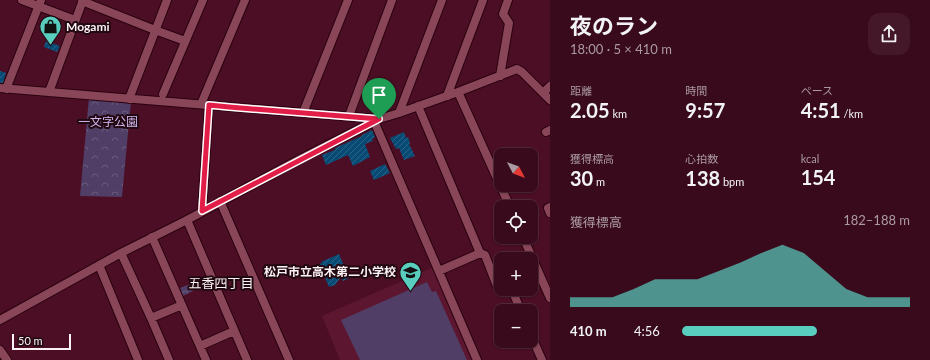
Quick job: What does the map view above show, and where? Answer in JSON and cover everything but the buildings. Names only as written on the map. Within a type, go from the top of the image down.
[{"type":"street","points":[[22,0],[40,3],[75,20]]},
{"type":"street","points":[[129,98],[167,0]]},
{"type":"street","points":[[163,94],[203,0]]},
{"type":"street","points":[[202,211],[205,105],[245,0]]},
{"type":"street","points":[[303,113],[348,0]]},
{"type":"street","points":[[349,116],[392,0]]},
{"type":"street","points":[[399,113],[442,0]]},
{"type":"street","points":[[447,96],[483,0]]},
{"type":"street","points":[[500,76],[510,23],[503,14],[508,0]]},
{"type":"street","points":[[49,92],[82,1],[185,41]]},
{"type":"street","points":[[40,3],[3,88],[349,116],[376,120]]},
{"type":"street","points":[[0,320],[121,253],[187,220],[220,201],[376,120],[447,96],[517,69],[522,72],[550,100]]},
{"type":"street","points":[[543,93],[550,86]]},
{"type":"street","points":[[458,92],[507,200]]},
{"type":"street","points":[[418,106],[480,253],[485,255],[494,278]]},
{"type":"street","points":[[376,120],[477,360]]},
{"type":"street","points":[[220,201],[288,360]]},
{"type":"street","points":[[550,207],[548,208],[550,213]]},
{"type":"street","points":[[187,220],[247,360]]},
{"type":"street","points":[[152,237],[206,360]]},
{"type":"street","points":[[526,244],[550,298]]},
{"type":"street","points":[[121,253],[169,360]]},
{"type":"street","points":[[439,271],[480,253]]},
{"type":"street","points":[[99,265],[138,360]]},
{"type":"street","points":[[151,318],[182,305]]},
{"type":"street","points":[[200,346],[234,331]]},
{"type":"street","points":[[537,348],[542,360]]},
{"type":"street","points":[[0,350],[7,360]]},
{"type":"shaded area","name":"松戸市立高木第二小学校","points":[[434,267],[473,360],[340,360],[322,316]]},
{"type":"green space","name":"一文字公園","points":[[89,98],[131,101],[122,197],[80,196]]},
{"type":"green space","name":"松戸市立高木第二小学校","points":[[427,282],[432,292],[436,291],[467,360],[360,360],[341,320]]},
{"type":"green space","points":[[190,284],[193,291],[183,296],[180,288]]},
{"type":"place","name":"Mogami","points":[[51,46]]},
{"type":"place","name":"松戸市立高木第二小学校","points":[[411,292]]},
{"type":"district","name":"五香四丁目","points":[[221,283]]},
{"type":"route","points":[[209,105],[379,119],[300,159],[202,211],[209,105]]}]
